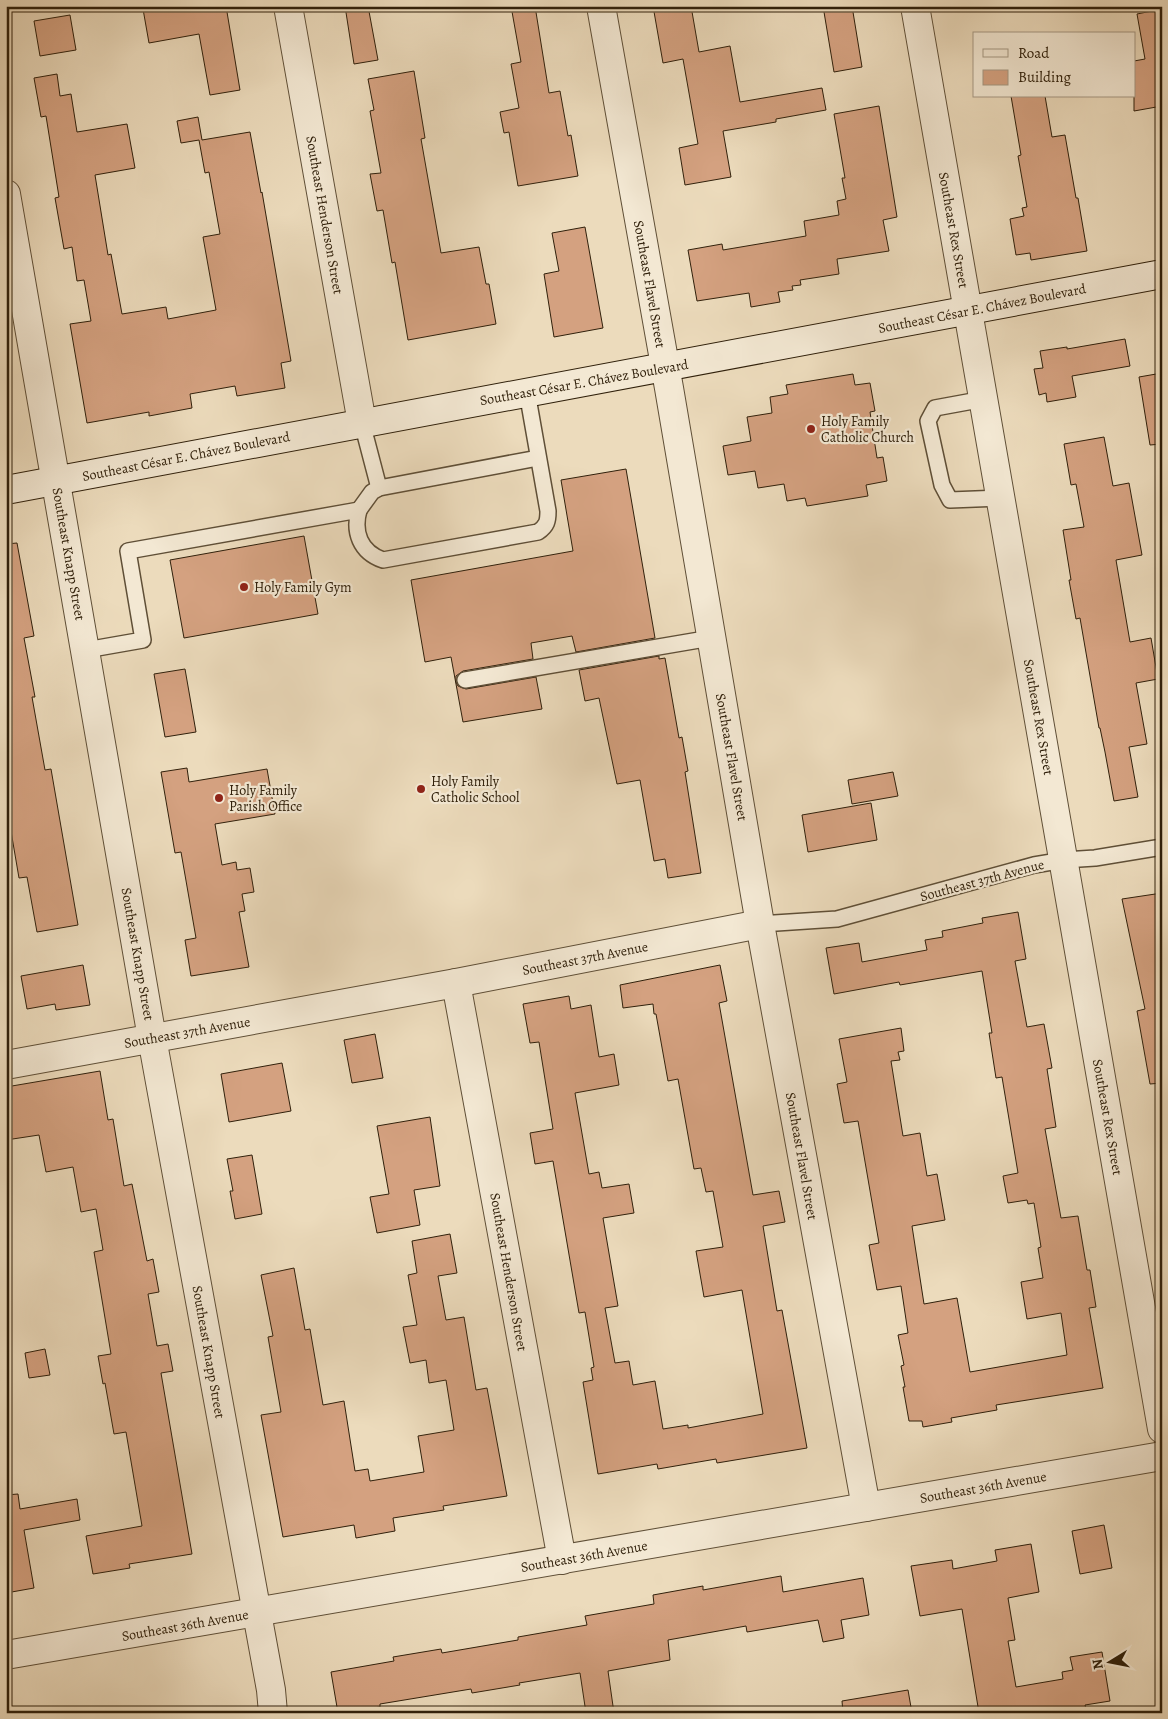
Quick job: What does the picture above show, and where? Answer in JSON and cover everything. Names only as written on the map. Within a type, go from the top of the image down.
[{"type":"street","name":"Southeast Henderson Street","points":[[288,6],[362,423]]},
{"type":"street","name":"Southeast Flavel Street","points":[[601,6],[760,924],[866,1507]]},
{"type":"street","name":"Southeast Rex Street","points":[[915,6],[1162,1429]]},
{"type":"street","name":"Southeast Knapp Street","points":[[6,194],[57,480],[152,1038],[271,1690],[273,1713]]},
{"type":"street","name":"Southeast César E. Chávez Boulevard","points":[[6,490],[1162,274]]},
{"type":"street","name":"Southeast 37th Avenue","points":[[6,1065],[456,983],[760,924]]},
{"type":"street","name":"Southeast Henderson Street","points":[[456,983],[562,1560]]},
{"type":"street","name":"Southeast 36th Avenue","points":[[6,1655],[1162,1456]]},
{"type":"lane","points":[[527,392],[548,511],[548,521],[544,528],[538,532],[383,560],[374,557],[359,539],[356,522],[359,510],[372,492],[379,488],[538,458]]},
{"type":"lane","points":[[984,399],[935,408],[928,421],[942,485],[950,500],[1001,498]]},
{"type":"lane","points":[[362,423],[379,488]]},
{"type":"lane","points":[[86,650],[143,640],[128,551],[359,510]]},
{"type":"lane","points":[[465,680],[711,638]]},
{"type":"lane","name":"Southeast 37th Avenue","points":[[760,924],[837,919],[1034,865],[1162,848]]},
{"type":"building","points":[[161,6],[226,6],[240,90],[210,95],[199,34],[149,43],[143,9]]},
{"type":"building","points":[[345,6],[368,6],[378,60],[354,64]]},
{"type":"building","points":[[511,6],[535,6],[549,93],[560,91],[568,136],[571,135],[578,176],[518,186],[509,132],[504,133],[500,112],[519,108],[511,64],[521,62]]},
{"type":"building","points":[[653,6],[691,6],[699,52],[730,46],[740,102],[822,88],[826,110],[776,119],[776,122],[723,131],[731,177],[685,185],[679,148],[698,144],[683,59],[663,63]]},
{"type":"building","points":[[823,6],[852,6],[862,67],[834,72]]},
{"type":"building","points":[[1162,9],[1162,106],[1134,111],[1136,61],[1145,59],[1137,14]]},
{"type":"building","points":[[70,15],[76,50],[40,56],[34,21]]},
{"type":"building","points":[[414,71],[425,138],[421,139],[441,253],[479,247],[486,284],[489,284],[496,324],[408,340],[395,262],[392,263],[383,210],[377,211],[370,174],[381,173],[370,111],[374,110],[368,79]]},
{"type":"building","points":[[57,74],[60,96],[71,94],[77,132],[127,124],[135,168],[95,175],[108,255],[111,254],[122,314],[166,307],[168,319],[216,310],[203,237],[220,234],[209,172],[205,173],[199,140],[181,143],[177,121],[198,117],[202,140],[250,132],[291,361],[281,363],[285,388],[237,396],[235,386],[190,394],[192,408],[149,416],[149,412],[87,423],[70,324],[91,321],[84,280],[77,281],[72,247],[64,249],[55,198],[59,197],[46,116],[41,117],[34,78]]},
{"type":"building","points":[[1011,98],[1045,98],[1052,137],[1065,135],[1087,251],[1031,260],[1030,253],[1016,255],[1010,219],[1024,216],[1022,208],[1027,207],[1018,156],[1021,155]]},
{"type":"building","points":[[879,106],[897,217],[883,220],[889,251],[837,259],[839,274],[800,280],[801,285],[792,286],[793,290],[778,292],[780,302],[751,307],[749,293],[697,301],[688,250],[722,244],[723,250],[806,236],[804,221],[839,215],[837,201],[846,199],[842,178],[845,178],[834,114]]},
{"type":"building","points":[[585,227],[603,328],[554,337],[544,274],[559,271],[552,233]]},
{"type":"building","points":[[1125,339],[1130,366],[1072,376],[1076,397],[1047,402],[1046,393],[1039,395],[1034,369],[1043,368],[1040,351],[1067,347],[1067,349]]},
{"type":"building","points":[[1162,373],[1162,444],[1150,445],[1139,377]]},
{"type":"building","name":"Holy Family Catholic Church","points":[[853,374],[855,385],[870,383],[875,411],[870,412],[877,458],[883,457],[887,481],[866,485],[868,496],[807,506],[805,498],[787,501],[784,484],[758,488],[755,471],[728,475],[723,446],[751,441],[747,417],[772,413],[770,397],[788,394],[786,385]]},
{"type":"building","points":[[1104,437],[1113,486],[1129,483],[1142,555],[1116,560],[1130,642],[1151,638],[1158,679],[1136,683],[1147,744],[1129,747],[1138,797],[1114,801],[1080,618],[1076,619],[1063,530],[1084,527],[1076,484],[1071,485],[1064,444]]},
{"type":"building","points":[[626,469],[655,638],[576,652],[572,636],[531,643],[533,659],[463,671],[456,676],[456,682],[458,686],[466,689],[536,677],[542,709],[463,722],[451,657],[425,662],[411,580],[573,551],[561,480]]},
{"type":"building","name":"Holy Family Gym","points":[[304,536],[318,614],[184,638],[170,560]]},
{"type":"building","points":[[17,543],[34,636],[24,638],[35,697],[32,697],[45,770],[51,769],[78,925],[37,932],[27,877],[19,878],[6,802],[6,544]]},
{"type":"building","points":[[659,656],[659,659],[665,658],[679,738],[682,737],[688,771],[685,772],[701,873],[668,878],[665,859],[654,861],[640,780],[617,784],[599,698],[585,701],[579,670]]},
{"type":"building","points":[[185,669],[196,732],[165,737],[154,674]]},
{"type":"building","points":[[187,768],[189,782],[267,769],[275,814],[215,824],[222,865],[236,862],[237,870],[250,868],[254,892],[242,894],[245,911],[239,912],[249,967],[191,976],[185,940],[196,938],[181,852],[175,853],[161,772]]},
{"type":"building","points":[[893,772],[898,796],[852,804],[848,780]]},
{"type":"building","points":[[871,803],[877,840],[808,852],[802,815]]},
{"type":"building","points":[[1162,893],[1162,1083],[1150,1084],[1137,1011],[1145,1009],[1122,899]]},
{"type":"building","points":[[1018,912],[1026,959],[1015,961],[1027,1027],[1044,1024],[1052,1068],[1047,1069],[1056,1127],[1045,1129],[1061,1218],[1078,1216],[1087,1270],[1090,1270],[1096,1307],[1089,1308],[1103,1388],[996,1405],[997,1410],[951,1418],[952,1422],[923,1427],[922,1421],[909,1421],[903,1387],[905,1387],[901,1366],[904,1365],[898,1335],[908,1333],[901,1286],[877,1290],[869,1245],[879,1243],[858,1121],[844,1123],[837,1084],[847,1082],[839,1039],[901,1028],[904,1051],[898,1052],[900,1060],[891,1061],[903,1136],[920,1133],[927,1176],[937,1174],[945,1220],[912,1226],[924,1304],[957,1298],[970,1372],[1067,1355],[1061,1313],[1027,1319],[1021,1282],[1043,1278],[1038,1248],[1041,1247],[1034,1203],[1028,1204],[1027,1200],[1008,1203],[1003,1176],[1018,1173],[1002,1077],[996,1078],[989,1033],[992,1033],[982,971],[900,985],[899,982],[834,994],[826,948],[859,943],[862,962],[927,950],[925,940],[943,937],[942,931],[983,923],[982,918]]},
{"type":"building","points":[[83,965],[90,1005],[56,1010],[55,1004],[27,1009],[21,976]]},
{"type":"building","points":[[720,965],[727,1001],[719,1003],[753,1195],[779,1191],[785,1222],[763,1226],[777,1311],[782,1310],[807,1448],[717,1463],[716,1459],[658,1469],[657,1464],[598,1474],[583,1382],[593,1380],[591,1368],[594,1367],[585,1312],[579,1313],[553,1161],[535,1164],[530,1133],[553,1129],[539,1042],[530,1043],[523,1004],[569,996],[571,1009],[591,1005],[599,1057],[614,1054],[619,1085],[575,1093],[589,1174],[599,1172],[602,1188],[629,1184],[634,1213],[603,1218],[618,1306],[605,1308],[615,1363],[629,1361],[633,1385],[655,1381],[663,1429],[688,1425],[688,1428],[763,1414],[742,1290],[704,1297],[696,1251],[723,1247],[713,1191],[706,1192],[701,1168],[694,1169],[678,1079],[668,1081],[653,1004],[623,1008],[620,985]]},
{"type":"building","points":[[375,1034],[383,1078],[352,1083],[344,1040]]},
{"type":"building","points":[[282,1063],[291,1111],[229,1122],[221,1074]]},
{"type":"building","points":[[100,1071],[108,1120],[113,1119],[124,1186],[132,1184],[147,1261],[153,1259],[159,1292],[148,1294],[157,1346],[168,1344],[173,1371],[161,1373],[192,1554],[129,1564],[130,1568],[93,1574],[86,1536],[142,1526],[126,1432],[114,1434],[98,1356],[111,1354],[94,1252],[103,1250],[96,1209],[81,1212],[73,1167],[46,1172],[39,1135],[6,1140],[6,1087]]},
{"type":"building","points":[[430,1117],[440,1186],[414,1190],[420,1225],[377,1233],[370,1197],[389,1194],[377,1126]]},
{"type":"building","points":[[252,1155],[262,1214],[235,1219],[230,1191],[233,1191],[227,1159]]},
{"type":"building","points":[[450,1234],[457,1273],[438,1276],[446,1320],[464,1317],[476,1390],[487,1388],[507,1496],[443,1506],[444,1510],[393,1518],[395,1531],[356,1538],[354,1525],[283,1537],[261,1415],[281,1412],[268,1337],[273,1336],[261,1275],[294,1268],[305,1330],[310,1329],[323,1405],[344,1401],[355,1471],[368,1469],[370,1481],[424,1472],[418,1436],[454,1430],[446,1380],[429,1383],[426,1360],[410,1363],[403,1327],[417,1325],[408,1275],[417,1273],[412,1241]]},
{"type":"building","points":[[45,1349],[50,1375],[29,1378],[25,1353]]},
{"type":"building","points":[[18,1494],[20,1509],[77,1499],[80,1520],[24,1530],[34,1588],[6,1593],[6,1495]]},
{"type":"building","points":[[1104,1525],[1112,1568],[1080,1574],[1072,1531]]},
{"type":"building","points":[[1031,1544],[1039,1592],[1008,1598],[1015,1640],[1008,1641],[1016,1687],[1063,1679],[1062,1672],[1073,1670],[1070,1657],[1102,1652],[1110,1701],[1085,1705],[1087,1713],[979,1713],[962,1609],[920,1616],[911,1566],[952,1560],[953,1569],[997,1561],[995,1550]]},
{"type":"building","points":[[781,1576],[783,1592],[863,1578],[869,1615],[841,1620],[844,1638],[823,1642],[818,1620],[747,1632],[746,1626],[668,1640],[670,1660],[608,1671],[614,1713],[586,1713],[580,1673],[472,1693],[471,1689],[380,1704],[380,1707],[338,1713],[331,1672],[394,1661],[393,1657],[441,1649],[442,1653],[518,1640],[518,1637],[587,1625],[585,1616],[654,1604],[653,1595],[703,1586],[703,1590]]},
{"type":"building","points":[[908,1690],[912,1713],[843,1713],[842,1701]]},
{"type":"place","name":"Holy Family Catholic Church","points":[[811,429]]},
{"type":"place","name":"Holy Family Gym","points":[[244,587]]},
{"type":"place","name":"Holy Family Catholic School","points":[[421,789]]},
{"type":"place","name":"Holy Family Parish Office","points":[[219,798]]}]
